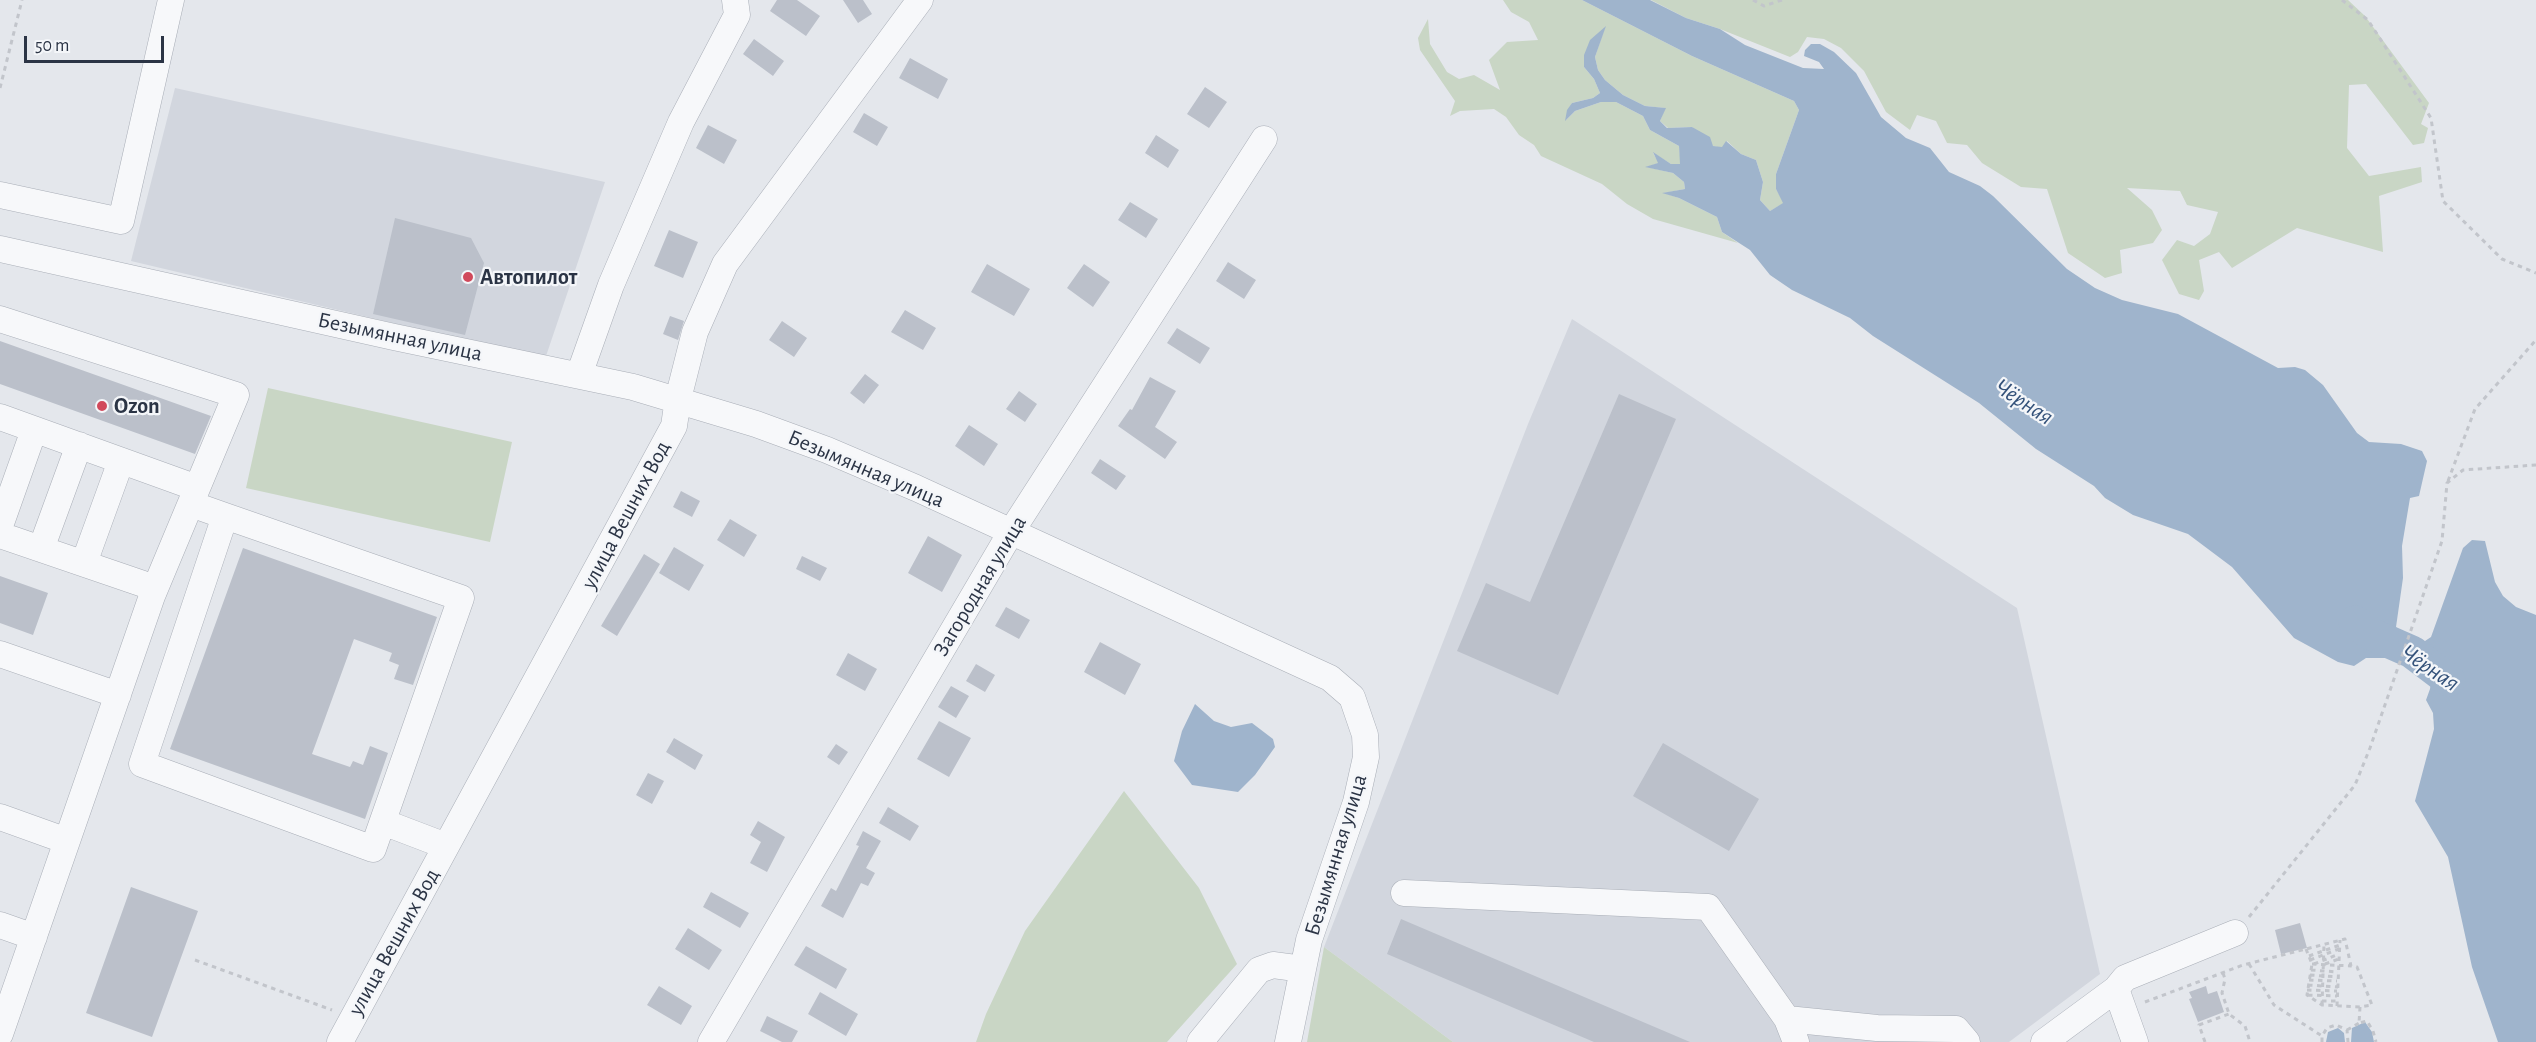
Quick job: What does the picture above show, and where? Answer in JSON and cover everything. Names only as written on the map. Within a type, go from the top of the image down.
[{"type":"street","points":[[0,195],[121,221],[171,0]]},
{"type":"street","points":[[579,375],[611,285],[681,122],[737,15],[735,0]]},
{"type":"street","name":"улица Вешних Вод","points":[[340,1042],[674,426],[678,399],[695,332],[725,264],[920,0]]},
{"type":"street","name":"Загородная улица","points":[[711,1042],[1011,532],[1264,139]]},
{"type":"street","name":"Безымянная улица","points":[[0,249],[394,337],[579,375],[678,399],[756,424],[827,450],[1330,678],[1352,697],[1365,735],[1366,757],[1362,779],[1309,940],[1288,1042]]},
{"type":"street","points":[[0,319],[236,395],[155,588],[1,1030]]},
{"type":"street","points":[[0,417],[121,461],[194,496],[225,516],[461,597],[373,849],[142,764],[225,516]]},
{"type":"street","points":[[0,526],[34,430]]},
{"type":"street","points":[[41,549],[79,446]]},
{"type":"street","points":[[84,563],[121,461]]},
{"type":"street","points":[[0,535],[155,588]]},
{"type":"street","points":[[0,654],[118,694]]},
{"type":"street","points":[[0,817],[67,841]]},
{"type":"street","points":[[383,822],[446,846]]},
{"type":"street","points":[[1404,893],[1708,907],[1791,1030],[1956,1029],[1967,1042]]},
{"type":"street","points":[[0,925],[34,937]]},
{"type":"street","points":[[2135,1042],[2120,1000],[2125,978],[2235,933]]},
{"type":"street","points":[[1200,1042],[1259,970],[1273,965],[1303,969]]},
{"type":"street","points":[[2044,1042],[2120,1000]]},
{"type":"path","points":[[0,88],[22,0]]},
{"type":"path","points":[[1754,0],[1764,6],[1782,0]]},
{"type":"path","points":[[2342,0],[2368,20],[2431,118],[2443,201],[2502,259],[2536,273]]},
{"type":"path","points":[[2235,933],[2355,785],[2442,541],[2447,483],[2475,409],[2536,340]]},
{"type":"path","points":[[2447,483],[2463,470],[2536,465]]},
{"type":"path","points":[[2310,960],[2340,945],[2345,939],[2351,966]]},
{"type":"path","points":[[2120,1000],[2324,944],[2340,945]]},
{"type":"path","points":[[2322,1001],[2324,944]]},
{"type":"path","points":[[2337,1004],[2340,945]]},
{"type":"path","points":[[2306,949],[2310,960],[2307,995]]},
{"type":"path","points":[[2310,960],[2324,960],[2339,954]]},
{"type":"path","points":[[2324,965],[2339,959]]},
{"type":"path","points":[[195,960],[341,1013]]},
{"type":"path","points":[[2307,995],[2337,1004],[2360,1007],[2372,1005],[2357,967],[2324,965],[2310,960]]},
{"type":"path","points":[[2249,964],[2274,1005],[2322,1036]]},
{"type":"path","points":[[2310,975],[2338,972]]},
{"type":"path","points":[[2223,973],[2222,993],[2229,1014],[2245,1026],[2250,1042]]},
{"type":"path","points":[[2323,973],[2338,979]]},
{"type":"path","points":[[2310,975],[2323,981],[2338,979]]},
{"type":"path","points":[[2308,985],[2338,989]]},
{"type":"path","points":[[2307,990],[2338,989]]},
{"type":"path","points":[[2307,995],[2322,1001],[2337,996]]},
{"type":"path","points":[[2360,1007],[2360,1023]]},
{"type":"path","points":[[2205,1042],[2199,1025],[2229,1014]]},
{"type":"path","points":[[2347,1030],[2367,1021],[2376,1042]]},
{"type":"path","points":[[2322,1042],[2322,1036],[2331,1026],[2336,1025],[2347,1030]]},
{"type":"path","points":[[2347,1030],[2348,1042]]},
{"type":"shaded area","points":[[175,88],[605,182],[545,359],[131,261]]},
{"type":"shaded area","points":[[1572,319],[2017,608],[2100,974],[2009,1042],[1453,1042],[1324,947],[1528,424]]},
{"type":"green space","points":[[1503,0],[1582,0],[1692,56],[1794,101],[1799,110],[1776,174],[1776,189],[1784,203],[1770,211],[1760,200],[1763,182],[1756,160],[1741,154],[1727,141],[1722,148],[1713,146],[1692,127],[1668,128],[1660,121],[1665,108],[1645,106],[1623,95],[1605,80],[1598,70],[1595,57],[1605,27],[1584,67],[1594,79],[1600,93],[1593,98],[1572,103],[1566,120],[1575,111],[1601,102],[1616,102],[1643,116],[1650,130],[1679,146],[1681,164],[1671,164],[1653,153],[1659,163],[1647,167],[1673,173],[1684,182],[1685,189],[1664,193],[1717,217],[1722,232],[1738,243],[1653,219],[1627,204],[1602,184],[1541,156],[1534,145],[1519,135],[1506,117],[1494,109],[1460,111],[1450,116],[1455,101],[1420,50],[1418,38],[1428,19],[1430,44],[1447,72],[1459,79],[1474,75],[1500,90],[1489,60],[1507,42],[1538,40],[1529,22],[1511,12]]},
{"type":"green space","points":[[1651,0],[2348,0],[2365,16],[2429,103],[2421,124],[2428,128],[2424,143],[2413,145],[2366,84],[2349,85],[2347,148],[2369,176],[2421,167],[2422,182],[2379,196],[2383,252],[2297,228],[2232,268],[2219,252],[2199,260],[2204,291],[2199,300],[2179,294],[2162,260],[2177,240],[2194,246],[2210,234],[2218,212],[2187,205],[2180,191],[2127,188],[2152,210],[2162,230],[2153,243],[2120,250],[2122,273],[2105,278],[2068,253],[2047,189],[2021,187],[1982,163],[1967,145],[1947,143],[1936,121],[1917,115],[1910,130],[1886,112],[1864,71],[1841,48],[1824,39],[1807,37],[1798,52],[1790,57],[1686,18]]},
{"type":"green space","points":[[268,388],[512,442],[490,542],[246,488]]},
{"type":"green space","points":[[1124,791],[1199,888],[1237,964],[1167,1042],[976,1042],[986,1014],[1025,931]]},
{"type":"green space","points":[[1324,947],[1453,1042],[1307,1042]]},
{"type":"water","points":[[1582,0],[1650,0],[1686,18],[1720,29],[1745,45],[1803,68],[1824,69],[1819,62],[1804,56],[1805,50],[1811,44],[1820,44],[1834,52],[1856,73],[1881,117],[1906,138],[1930,148],[1949,172],[1980,186],[1993,196],[2067,269],[2095,288],[2122,300],[2178,314],[2278,368],[2295,367],[2305,370],[2323,385],[2357,433],[2369,442],[2401,444],[2422,451],[2427,461],[2419,496],[2410,498],[2402,546],[2403,578],[2396,627],[2400,633],[2389,658],[2366,658],[2354,666],[2338,662],[2294,638],[2232,567],[2188,534],[2133,515],[2105,498],[2094,486],[2036,449],[1979,403],[1873,336],[1850,318],[1792,290],[1770,275],[1750,250],[1722,232],[1717,217],[1679,198],[1662,193],[1685,189],[1684,182],[1673,173],[1645,167],[1658,163],[1653,152],[1671,164],[1680,164],[1679,146],[1650,130],[1643,116],[1616,102],[1601,102],[1575,111],[1565,121],[1567,110],[1572,103],[1593,98],[1600,93],[1594,79],[1584,67],[1584,55],[1590,40],[1606,26],[1595,57],[1598,70],[1605,80],[1623,95],[1645,106],[1666,108],[1660,121],[1667,128],[1692,127],[1710,137],[1713,146],[1722,147],[1726,141],[1741,154],[1756,160],[1763,182],[1760,200],[1770,211],[1783,203],[1776,189],[1776,174],[1799,110],[1794,101],[1692,56]]},
{"type":"water","points":[[2472,540],[2485,541],[2495,582],[2503,596],[2516,607],[2536,615],[2536,1042],[2498,1042],[2472,967],[2448,857],[2415,801],[2434,729],[2433,713],[2426,700],[2431,680],[2422,670],[2408,666],[2416,641],[2422,643],[2431,637],[2463,548]]},
{"type":"water","points":[[1195,704],[1214,721],[1231,727],[1252,723],[1273,739],[1275,747],[1255,775],[1238,792],[1192,785],[1174,761],[1182,731]]},
{"type":"water","points":[[2365,1022],[2372,1032],[2374,1042],[2351,1042],[2352,1028]]},
{"type":"water","points":[[2338,1028],[2344,1033],[2345,1042],[2326,1042],[2328,1032]]},
{"type":"building","points":[[777,0],[797,0],[820,16],[806,36],[770,11]]},
{"type":"building","points":[[843,0],[863,0],[872,14],[858,23]]},
{"type":"building","points":[[754,39],[784,61],[773,76],[743,54]]},
{"type":"building","points":[[910,58],[948,79],[938,99],[899,78]]},
{"type":"building","points":[[1205,87],[1227,102],[1209,128],[1187,114]]},
{"type":"building","points":[[864,113],[888,127],[877,146],[853,132]]},
{"type":"building","points":[[708,125],[737,140],[724,164],[696,148]]},
{"type":"building","points":[[1156,135],[1179,150],[1168,168],[1145,153]]},
{"type":"building","points":[[1130,202],[1158,219],[1146,238],[1118,220]]},
{"type":"building","points":[[395,218],[471,238],[484,263],[465,335],[373,314]]},
{"type":"building","points":[[669,230],[698,242],[683,278],[654,266]]},
{"type":"building","points":[[1228,262],[1256,280],[1244,299],[1216,281]]},
{"type":"building","points":[[987,264],[1030,289],[1014,316],[971,292]]},
{"type":"building","points":[[1084,264],[1110,282],[1093,307],[1067,288]]},
{"type":"building","points":[[905,310],[936,328],[923,350],[891,332]]},
{"type":"building","points":[[670,316],[684,321],[678,340],[663,334]]},
{"type":"building","points":[[782,321],[807,338],[794,357],[769,340]]},
{"type":"building","points":[[1177,328],[1210,348],[1200,364],[1167,343]]},
{"type":"building","points":[[0,341],[211,416],[195,454],[0,384]]},
{"type":"building","points":[[865,374],[879,385],[864,404],[850,393]]},
{"type":"building","points":[[1150,377],[1176,391],[1155,427],[1177,442],[1165,459],[1118,426],[1130,409],[1132,410]]},
{"type":"building","points":[[1019,391],[1037,404],[1025,422],[1006,409]]},
{"type":"building","points":[[1619,394],[1676,419],[1558,695],[1457,651],[1486,583],[1530,602]]},
{"type":"building","points":[[969,425],[998,444],[984,466],[955,446]]},
{"type":"building","points":[[1100,459],[1126,476],[1116,490],[1091,473]]},
{"type":"building","points":[[681,491],[700,501],[692,517],[673,507]]},
{"type":"building","points":[[730,519],[757,535],[744,557],[717,540]]},
{"type":"building","points":[[928,536],[962,555],[942,592],[908,573]]},
{"type":"building","points":[[674,547],[704,565],[689,591],[659,573]]},
{"type":"building","points":[[243,548],[437,617],[413,685],[394,679],[399,665],[389,661],[392,653],[354,639],[312,754],[350,767],[353,761],[363,765],[370,746],[388,753],[365,819],[170,749]]},
{"type":"building","points":[[644,554],[660,564],[617,636],[601,626]]},
{"type":"building","points":[[802,556],[827,568],[820,581],[796,569]]},
{"type":"building","points":[[0,576],[48,593],[33,635],[0,623]]},
{"type":"building","points":[[1006,607],[1030,620],[1019,639],[995,626]]},
{"type":"building","points":[[1100,642],[1141,664],[1125,695],[1084,672]]},
{"type":"building","points":[[848,653],[877,669],[865,691],[836,675]]},
{"type":"building","points":[[976,664],[995,675],[985,692],[966,681]]},
{"type":"building","points":[[951,686],[969,696],[956,718],[938,707]]},
{"type":"building","points":[[939,721],[971,738],[949,777],[917,759]]},
{"type":"building","points":[[674,738],[703,755],[695,770],[666,752]]},
{"type":"building","points":[[1663,743],[1759,799],[1729,851],[1633,796]]},
{"type":"building","points":[[836,744],[848,752],[839,765],[827,757]]},
{"type":"building","points":[[648,773],[664,781],[652,804],[636,795]]},
{"type":"building","points":[[888,807],[919,826],[910,841],[879,823]]},
{"type":"building","points":[[758,821],[785,837],[767,872],[750,863],[761,842],[750,835]]},
{"type":"building","points":[[863,831],[881,841],[866,868],[875,873],[868,886],[861,883],[843,918],[821,906],[831,888],[836,891],[859,846],[856,845]]},
{"type":"building","points":[[131,887],[198,911],[152,1037],[86,1013]]},
{"type":"building","points":[[711,892],[749,913],[740,928],[703,907]]},
{"type":"building","points":[[1401,919],[1690,1042],[1594,1042],[1387,954]]},
{"type":"building","points":[[2300,923],[2307,948],[2281,954],[2275,930]]},
{"type":"building","points":[[688,928],[722,950],[709,970],[675,949]]},
{"type":"building","points":[[806,946],[847,969],[836,989],[794,965]]},
{"type":"building","points":[[659,986],[692,1006],[681,1025],[647,1005]]},
{"type":"building","points":[[2206,986],[2208,994],[2217,991],[2224,1012],[2198,1022],[2189,999],[2192,998],[2189,992]]},
{"type":"building","points":[[820,992],[858,1014],[846,1036],[808,1014]]},
{"type":"building","points":[[767,1016],[798,1031],[792,1042],[782,1042],[760,1031]]},
{"type":"waterway","name":"Чёрная","points":[[2355,622],[2371,634],[2412,652],[2449,680]]},
{"type":"place","name":"Автопилот","points":[[468,277]]},
{"type":"place","name":"Ozon","points":[[102,406]]}]
